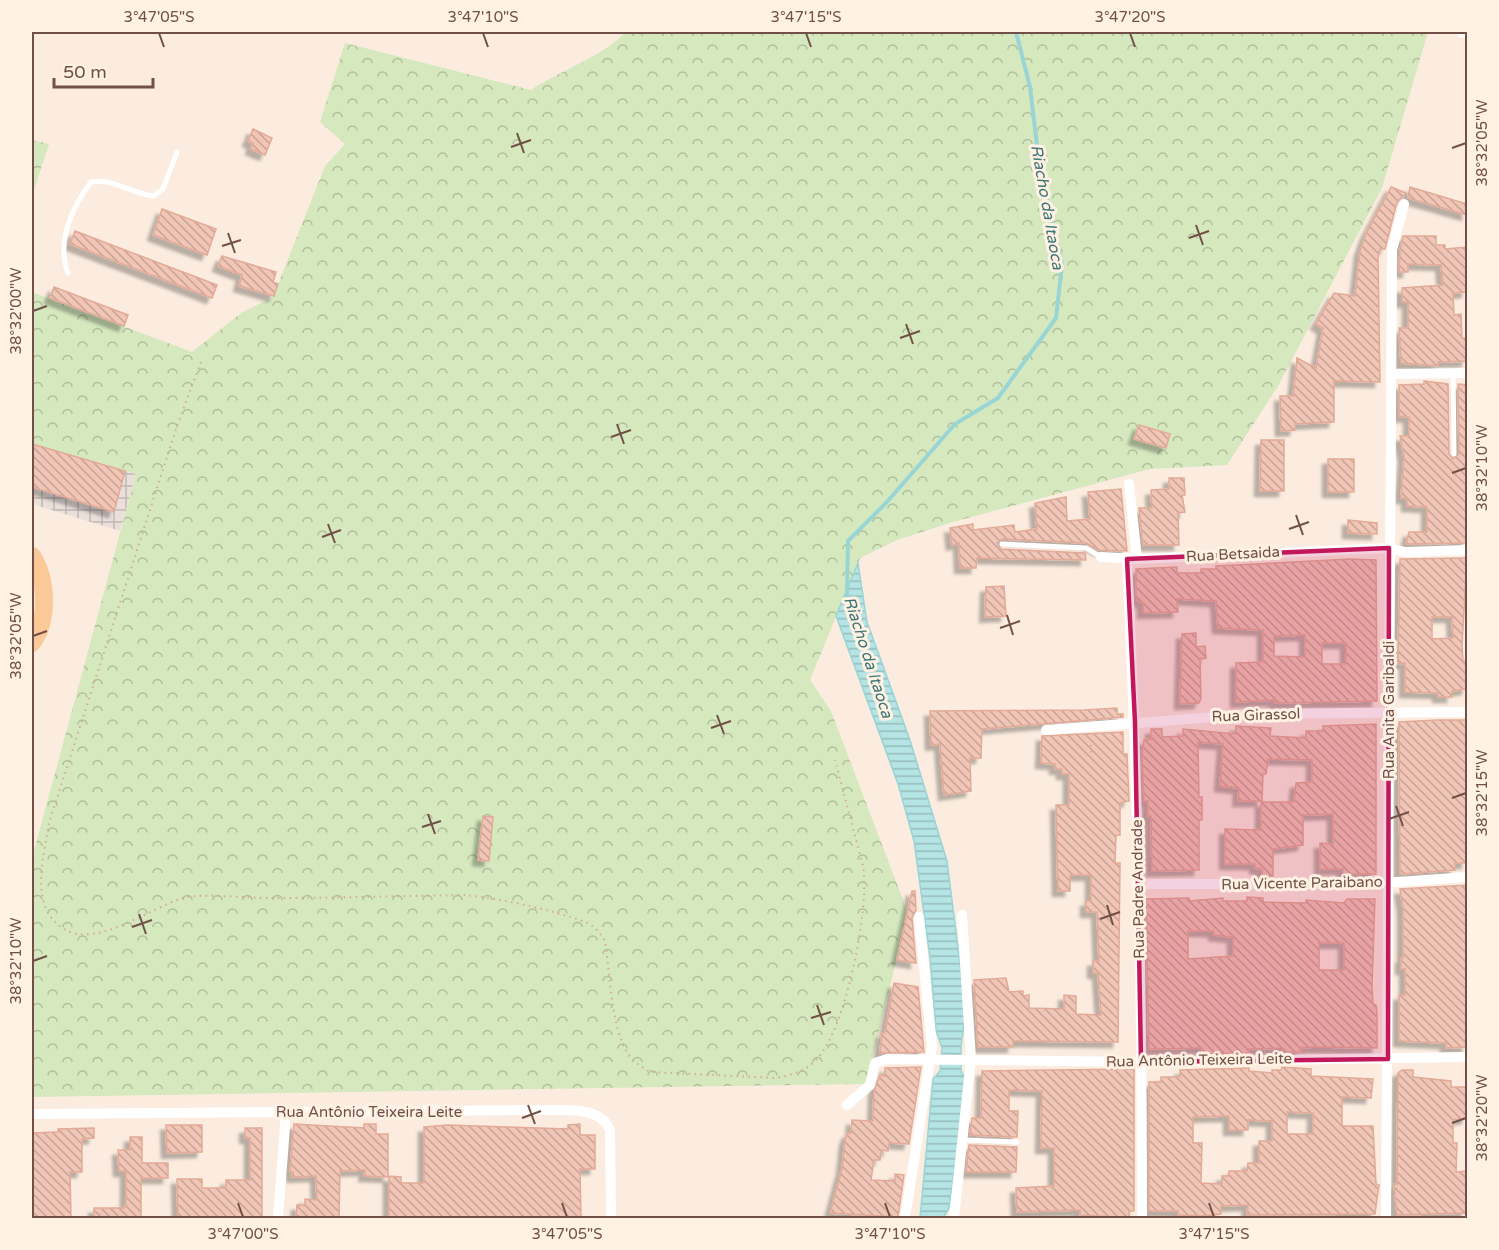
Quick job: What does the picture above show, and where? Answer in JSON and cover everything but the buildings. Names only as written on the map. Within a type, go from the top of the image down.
[{"type":"main road","points":[[32,556],[43,593],[44,613],[32,643]]},
{"type":"street","points":[[1461,32],[1467,34]]},
{"type":"street","name":"Rua Anita Garibaldi","points":[[1386,1218],[1392,250],[1404,204]]},
{"type":"street","points":[[1391,374],[1467,373]]},
{"type":"street","name":"Rua Padre Andrade","points":[[1129,484],[1142,1218]]},
{"type":"street","name":"Rua Betsaida","points":[[1101,556],[1132,559],[1389,548],[1405,552],[1467,550]]},
{"type":"street","name":"Rua Girassol","points":[[1046,730],[1254,714],[1467,712]]},
{"type":"street","name":"Rua Vicente Paraibano","points":[[1137,884],[1369,885],[1389,881],[1467,877]]},
{"type":"street","points":[[954,1218],[963,1140],[967,1059],[962,915]]},
{"type":"street","points":[[905,1218],[933,1060],[919,917]]},
{"type":"street","name":"Rua Antônio Teixeira Leite","points":[[847,1105],[870,1085],[877,1061],[887,1059],[1141,1062],[1262,1058],[1467,1057]]},
{"type":"street","name":"Rua Antônio Teixeira Leite","points":[[32,1114],[541,1110],[596,1114],[604,1120],[610,1130],[611,1218]]},
{"type":"street","points":[[278,1218],[286,1113]]},
{"type":"lane","points":[[68,273],[62,250],[70,220],[80,198],[91,182],[102,180],[139,195],[154,196],[163,189],[177,152]]},
{"type":"lane","points":[[1454,373],[1454,454]]},
{"type":"lane","name":"Rua Betsaida","points":[[1002,544],[1086,548],[1101,556]]},
{"type":"lane","points":[[963,1140],[1017,1142]]},
{"type":"path","points":[[201,362],[177,426],[49,823],[42,874],[43,898],[51,916],[65,930],[84,936],[106,931],[185,897],[465,895],[502,899],[585,922],[600,933],[605,941],[618,1028],[629,1056],[639,1066],[650,1071],[776,1078],[787,1076],[807,1068],[828,1043],[849,978],[865,912],[863,866],[835,759]]},
{"type":"path","points":[[1089,727],[1091,762]]},
{"type":"highlighted area","points":[[1389,548],[1388,1059],[1141,1062],[1135,722],[1127,559]]},
{"type":"shaded area","points":[[32,444],[136,474],[120,531],[32,504]]},
{"type":"green space","points":[[625,32],[1428,32],[1382,188],[1278,386],[1227,465],[1150,469],[953,522],[897,540],[860,558],[810,680],[831,711],[908,913],[866,1084],[32,1097],[32,858],[136,474],[32,444],[32,292],[192,352],[241,313],[273,297],[325,166],[345,144],[320,122],[345,43],[531,90],[607,48]]},
{"type":"green space","points":[[32,140],[49,144],[32,196]]},
{"type":"water","points":[[858,563],[867,622],[910,740],[947,861],[966,1011],[961,1046],[961,1071],[967,1081],[949,1208],[943,1218],[920,1218],[933,1079],[940,1071],[942,1048],[936,1030],[930,958],[914,841],[898,784],[836,616]]},
{"type":"waterway","name":"Riacho da Itaoca","points":[[847,595],[848,541],[886,503],[955,424],[998,398],[1056,318],[1062,265],[1040,170],[1030,87],[1016,32]]}]
